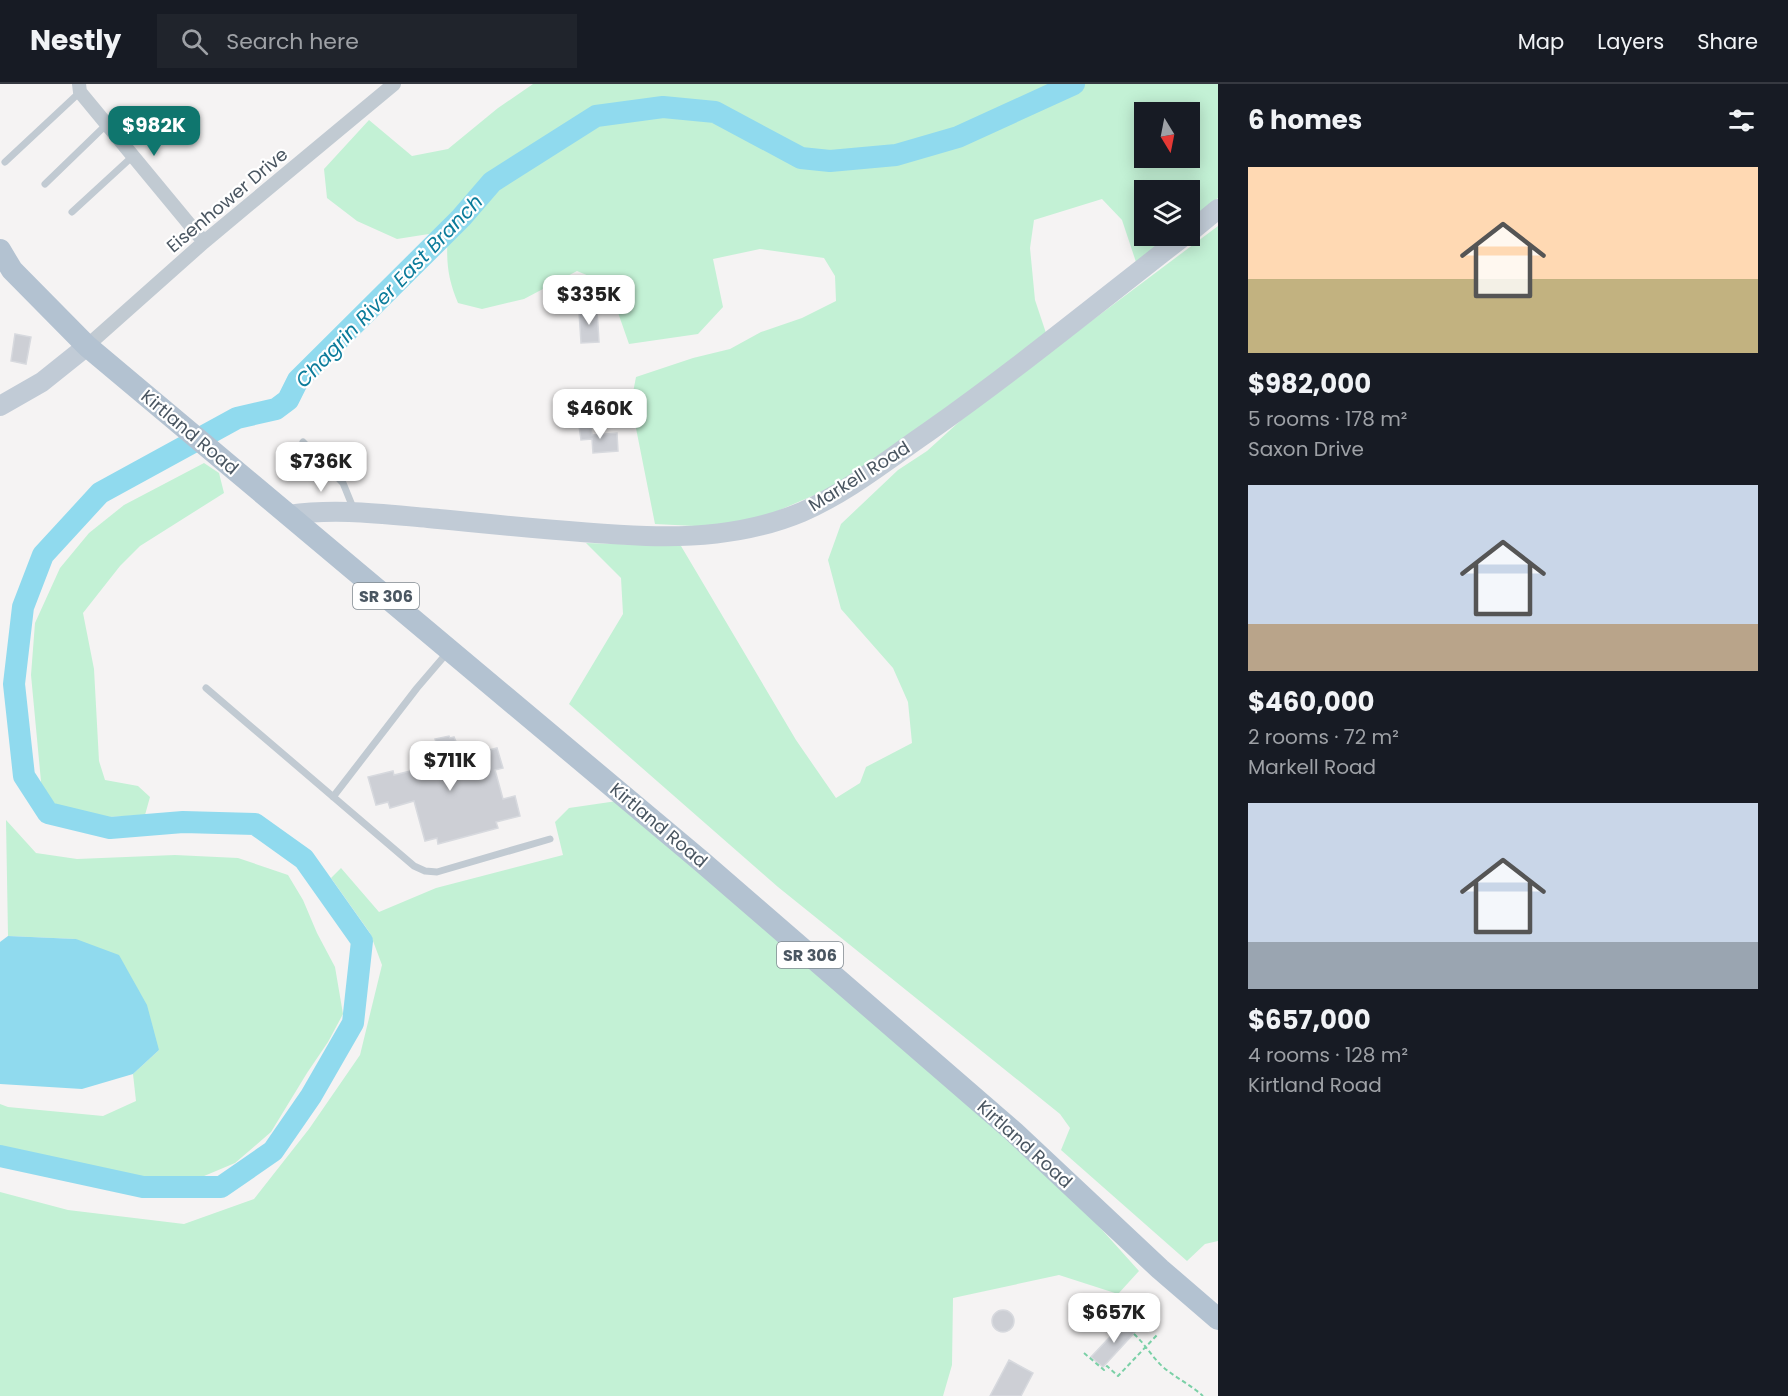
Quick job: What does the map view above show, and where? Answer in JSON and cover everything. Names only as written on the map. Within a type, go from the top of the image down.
[{"type":"main road","name":"Kirtland Road","points":[[0,250],[12,270],[87,346],[701,861],[1014,1132],[1160,1269],[1218,1319]]},
{"type":"street","name":"Eisenhower Drive","points":[[87,346],[204,242],[394,84]]},
{"type":"street","points":[[79,88],[204,242]]},
{"type":"street","points":[[1200,224],[1218,209]]},
{"type":"street","name":"Markell Road","points":[[290,515],[310,512],[355,512],[654,536],[712,535],[773,522],[824,501],[886,461],[974,399],[1171,246]]},
{"type":"street","points":[[0,406],[42,382],[87,346]]},
{"type":"lane","points":[[5,162],[79,88]]},
{"type":"lane","points":[[45,184],[107,124]]},
{"type":"lane","points":[[72,212],[134,156]]},
{"type":"lane","points":[[303,442],[343,483],[351,497],[355,512]]},
{"type":"lane","points":[[333,797],[417,688],[450,651]]},
{"type":"lane","points":[[206,688],[414,866],[425,871],[437,872],[550,839]]},
{"type":"path","points":[[1134,1334],[1146,1344],[1162,1365],[1203,1396]]},
{"type":"path","points":[[1084,1353],[1104,1370],[1107,1366],[1118,1376],[1158,1334]]},
{"type":"green space","points":[[533,84],[1218,84],[1218,198],[1200,212],[1200,180],[1134,180],[1134,246],[1157,246],[1136,262],[1122,220],[1102,199],[1034,220],[1030,248],[1035,300],[1046,333],[840,484],[759,519],[714,527],[655,524],[631,403],[636,377],[693,358],[730,349],[761,332],[802,318],[836,301],[835,276],[824,258],[760,249],[713,259],[723,307],[698,334],[629,344],[608,284],[577,271],[524,299],[482,309],[458,303],[448,268],[448,231],[397,239],[357,221],[327,198],[324,169],[369,120],[412,156],[448,149],[498,108]]},
{"type":"green space","points":[[1218,226],[1218,1241],[1205,1244],[1187,1261],[1061,1150],[1070,1128],[1060,1114],[778,887],[569,704],[623,614],[621,578],[586,543],[681,546],[796,740],[836,798],[860,783],[866,767],[912,743],[908,702],[893,668],[841,609],[828,560],[841,524],[898,470],[927,451],[970,412],[1191,246],[1200,246],[1200,240]]},
{"type":"green space","points":[[204,463],[219,473],[224,493],[140,546],[120,566],[83,613],[94,669],[99,761],[105,780],[138,786],[150,797],[145,815],[90,818],[58,811],[42,792],[31,675],[35,623],[60,568],[89,533],[124,505]]},
{"type":"green space","points":[[617,801],[1044,1170],[1086,1212],[1139,1271],[1118,1294],[1059,1275],[953,1298],[952,1365],[943,1396],[0,1396],[0,1192],[68,1210],[184,1224],[254,1199],[309,1129],[360,1055],[382,965],[370,933],[331,878],[341,868],[379,912],[436,888],[563,855],[555,822],[569,808]]},
{"type":"green space","points":[[6,820],[36,853],[77,859],[175,855],[238,858],[288,875],[303,900],[335,967],[343,1014],[271,1132],[235,1163],[197,1179],[160,1181],[0,1150],[0,1104],[8,1107],[103,1116],[136,1101],[133,1074],[159,1050],[76,939],[8,936]]},
{"type":"water","points":[[8,936],[76,939],[119,955],[147,1005],[159,1050],[133,1074],[82,1089],[0,1084],[0,942]]},
{"type":"building","points":[[597,309],[599,342],[581,343],[579,311]]},
{"type":"building","points":[[15,334],[31,337],[26,364],[11,361]]},
{"type":"building","points":[[591,425],[592,435],[617,433],[618,451],[593,453],[592,439],[581,440],[579,426]]},
{"type":"building","points":[[454,737],[461,753],[473,750],[474,754],[497,748],[503,768],[495,770],[503,799],[515,796],[520,816],[496,822],[498,828],[438,844],[437,838],[425,841],[414,801],[390,808],[388,802],[376,805],[368,777],[393,771],[394,775],[423,768],[422,764],[434,761],[431,743],[436,742],[435,739]]},
{"type":"building","points":[[1003,1310],[1011,1313],[1014,1321],[1011,1329],[1003,1332],[995,1329],[992,1321],[995,1313]]},
{"type":"building","points":[[1125,1321],[1136,1331],[1103,1367],[1091,1357]]},
{"type":"building","points":[[1009,1360],[1033,1373],[1021,1396],[990,1396]]},
{"type":"waterway","name":"Chagrin River East Branch","points":[[0,1156],[143,1187],[221,1187],[273,1151],[311,1096],[353,1023],[362,941],[304,859],[255,824],[183,822],[110,828],[48,813],[24,776],[14,684],[23,607],[43,555],[100,493],[237,418],[276,409],[288,400],[298,380],[461,218],[492,182],[596,116],[663,107],[715,112],[801,158],[830,161],[896,155],[958,137],[1074,84]]}]
